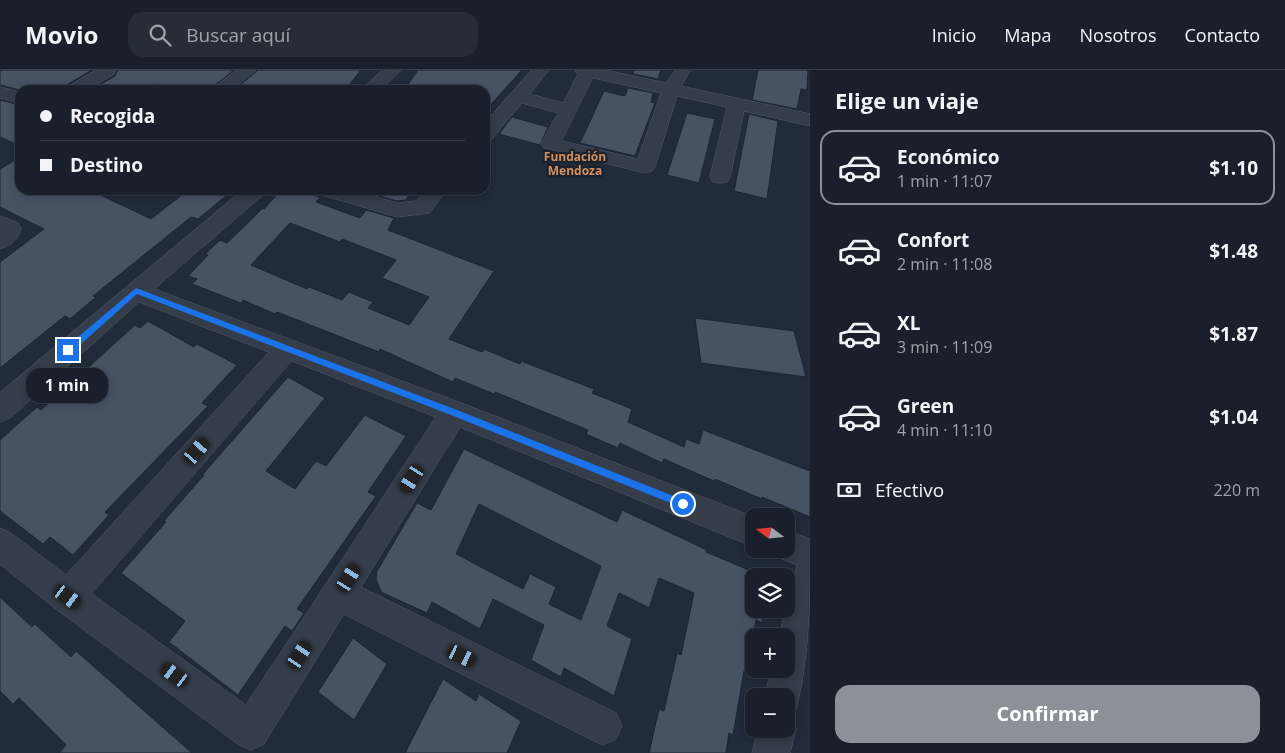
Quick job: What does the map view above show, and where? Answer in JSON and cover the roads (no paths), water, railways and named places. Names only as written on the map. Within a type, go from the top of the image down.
[{"type":"street","points":[[83,85],[108,70]]},
{"type":"street","points":[[227,85],[248,70]]},
{"type":"street","points":[[376,85],[393,70]]},
{"type":"street","points":[[490,129],[541,70]]},
{"type":"street","points":[[684,70],[671,89],[645,168],[551,144],[585,71],[671,89],[810,120]]},
{"type":"street","points":[[0,92],[15,96]]},
{"type":"street","points":[[518,96],[568,110]]},
{"type":"street","points":[[720,177],[737,104]]},
{"type":"street","points":[[0,410],[136,291],[250,195]]},
{"type":"street","points":[[346,195],[397,210],[422,208],[433,195]]},
{"type":"street","points":[[0,223],[10,228],[8,235],[0,241]]},
{"type":"street","points":[[136,291],[454,412],[745,528]]},
{"type":"street","points":[[68,597],[287,349]]},
{"type":"street","points":[[0,544],[68,597],[251,731],[454,412]]},
{"type":"street","points":[[795,549],[810,555]]},
{"type":"street","points":[[786,688],[810,572]]},
{"type":"street","points":[[339,594],[603,726]]},
{"type":"street","points":[[771,753],[775,738]]},
{"type":"district","name":"Fundación Mendoza","points":[[575,164]]}]
